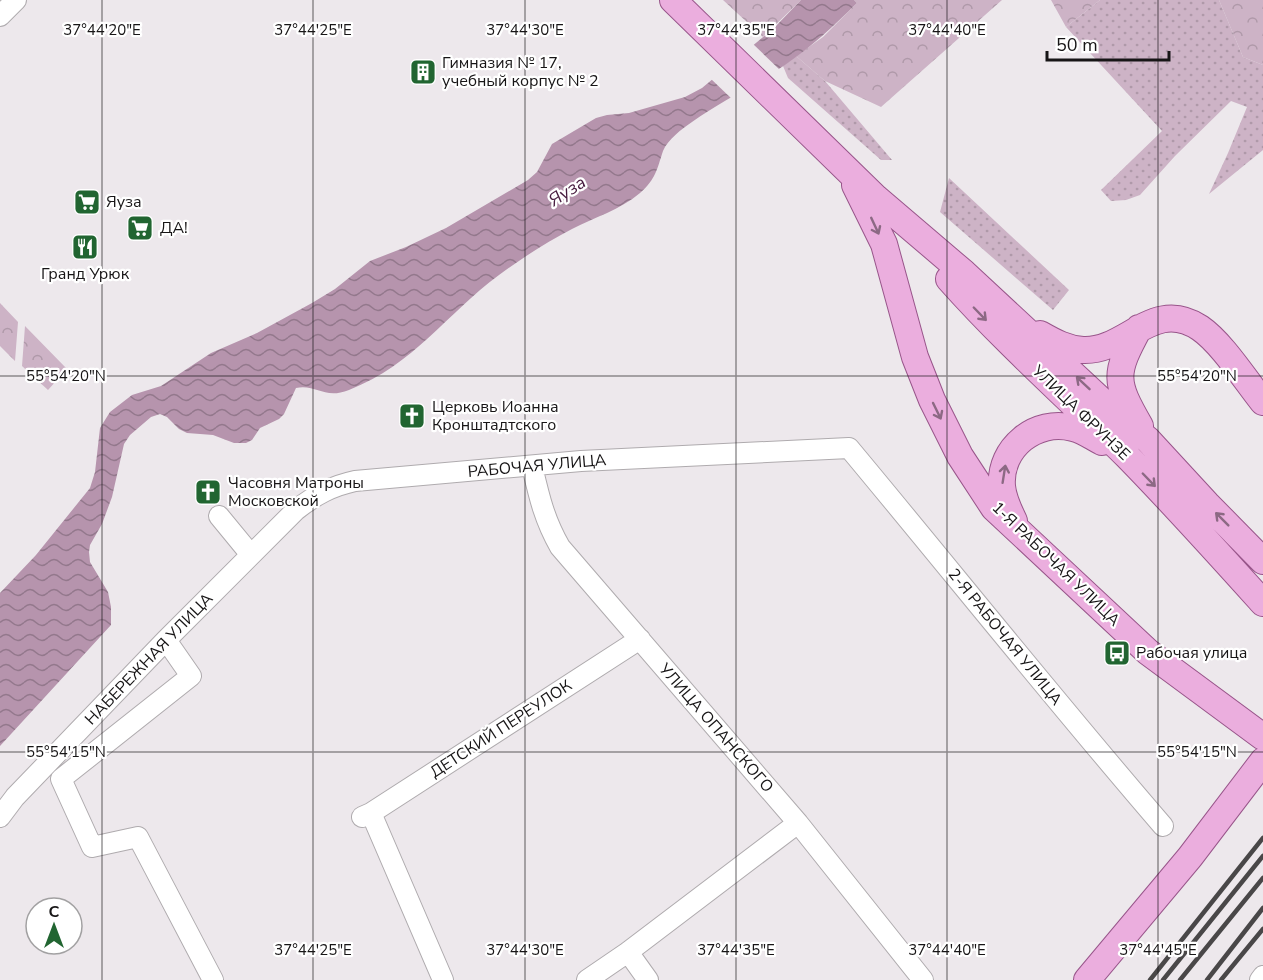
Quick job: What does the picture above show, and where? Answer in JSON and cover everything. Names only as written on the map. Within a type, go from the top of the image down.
[{"type":"main road","name":"УЛИЦА ФРУНЗЕ","points":[[672,0],[850,173],[1104,403],[1148,440],[1263,561]]},
{"type":"main road","name":"1-Я РАБОЧАЯ УЛИЦА","points":[[850,173],[884,244],[915,357],[932,400],[960,456],[994,508],[1148,652],[1263,737]]},
{"type":"main road","name":"УЛИЦА ФРУНЗЕ","points":[[902,220],[928,256],[979,313],[1191,522],[1263,603]]},
{"type":"main road","points":[[1007,313],[1056,343],[1084,350],[1106,346],[1149,322],[1171,318],[1193,324],[1215,342],[1263,402]]},
{"type":"main road","points":[[1139,328],[1124,355],[1119,378],[1125,400],[1148,440]]},
{"type":"main road","points":[[1018,529],[1003,495],[1003,472],[1012,450],[1029,434],[1050,426],[1074,428],[1126,456]]},
{"type":"main road","points":[[1088,980],[1190,857],[1263,761]]},
{"type":"street","points":[[0,16],[16,0]]},
{"type":"street","name":"РАБОЧАЯ УЛИЦА","points":[[251,555],[296,510],[317,494],[339,484],[581,461],[849,448]]},
{"type":"street","name":"2-Я РАБОЧАЯ УЛИЦА","points":[[849,448],[965,586],[1069,717],[1162,826]]},
{"type":"street","name":"УЛИЦА ОПАНСКОГО","points":[[532,466],[541,506],[548,526],[560,547],[798,823],[923,980]]},
{"type":"street","points":[[219,516],[251,555]]},
{"type":"street","name":"НАБЕРЕЖНАЯ УЛИЦА","points":[[0,817],[15,798],[166,640],[251,555]]},
{"type":"street","name":"ДЕТСКИЙ ПЕРЕУЛОК","points":[[443,980],[367,815],[640,639]]},
{"type":"street","points":[[166,640],[191,676],[61,779],[92,847],[138,837],[213,980]]},
{"type":"street","points":[[587,980],[628,952],[798,823]]},
{"type":"street","points":[[628,952],[648,980]]},
{"type":"street","points":[[1260,980],[1263,976]]},
{"type":"green space","points":[[723,0],[801,0],[763,37]]},
{"type":"green space","points":[[854,0],[1002,0],[881,107],[825,81],[796,56],[823,37],[857,3]]},
{"type":"green space","points":[[1051,0],[1100,0],[1066,27]]},
{"type":"green space","points":[[1100,0],[1219,0],[1243,57],[1263,65],[1263,150],[1209,194],[1247,107],[1231,101],[1175,156],[1140,195],[1126,200],[1111,201],[1101,190],[1162,131],[1066,27]]},
{"type":"green space","points":[[1219,0],[1263,0],[1263,65],[1243,57]]},
{"type":"green space","points":[[796,56],[825,81],[892,160],[881,160],[788,78],[783,66]]},
{"type":"green space","points":[[949,178],[1069,290],[1053,310],[940,212]]},
{"type":"green space","points":[[0,303],[18,322],[15,361],[0,346]]},
{"type":"green space","points":[[25,326],[67,369],[48,390],[22,366]]},
{"type":"water","points":[[801,0],[854,0],[857,3],[795,58],[703,115],[668,142],[653,178],[640,193],[616,209],[553,239],[508,269],[480,290],[393,367],[340,393],[296,388],[284,414],[260,428],[252,440],[246,443],[234,443],[213,435],[187,433],[160,414],[151,417],[130,435],[124,444],[112,497],[89,552],[90,562],[108,592],[111,625],[0,746],[0,593],[36,555],[90,488],[95,472],[100,428],[110,412],[132,395],[161,386],[211,353],[257,333],[312,303],[335,289],[370,261],[446,228],[528,180],[537,172],[552,144],[596,118],[629,113],[685,97],[702,88],[774,28]]},
{"type":"pier","points":[[752,43],[781,71],[734,101],[710,78]]},
{"type":"railway","points":[[1150,980],[1263,838]]},
{"type":"railway","points":[[1163,980],[1263,856]]},
{"type":"railway","points":[[1180,980],[1263,878]]},
{"type":"railway","points":[[1207,980],[1263,908]]},
{"type":"railway","points":[[1221,980],[1263,929]]},
{"type":"place","name":"Гимназия № 17, учебный корпус № 2","points":[[423,72]]},
{"type":"place","name":"Яуза","points":[[87,202]]},
{"type":"place","name":"ДА!","points":[[140,228]]},
{"type":"place","name":"Гранд Урюк","points":[[85,247]]},
{"type":"place","name":"Церковь Иоанна Кронштадтского","points":[[412,416]]},
{"type":"place","name":"Часовня Матроны Московской","points":[[208,492]]},
{"type":"place","name":"Рабочая улица","points":[[1117,653]]}]
